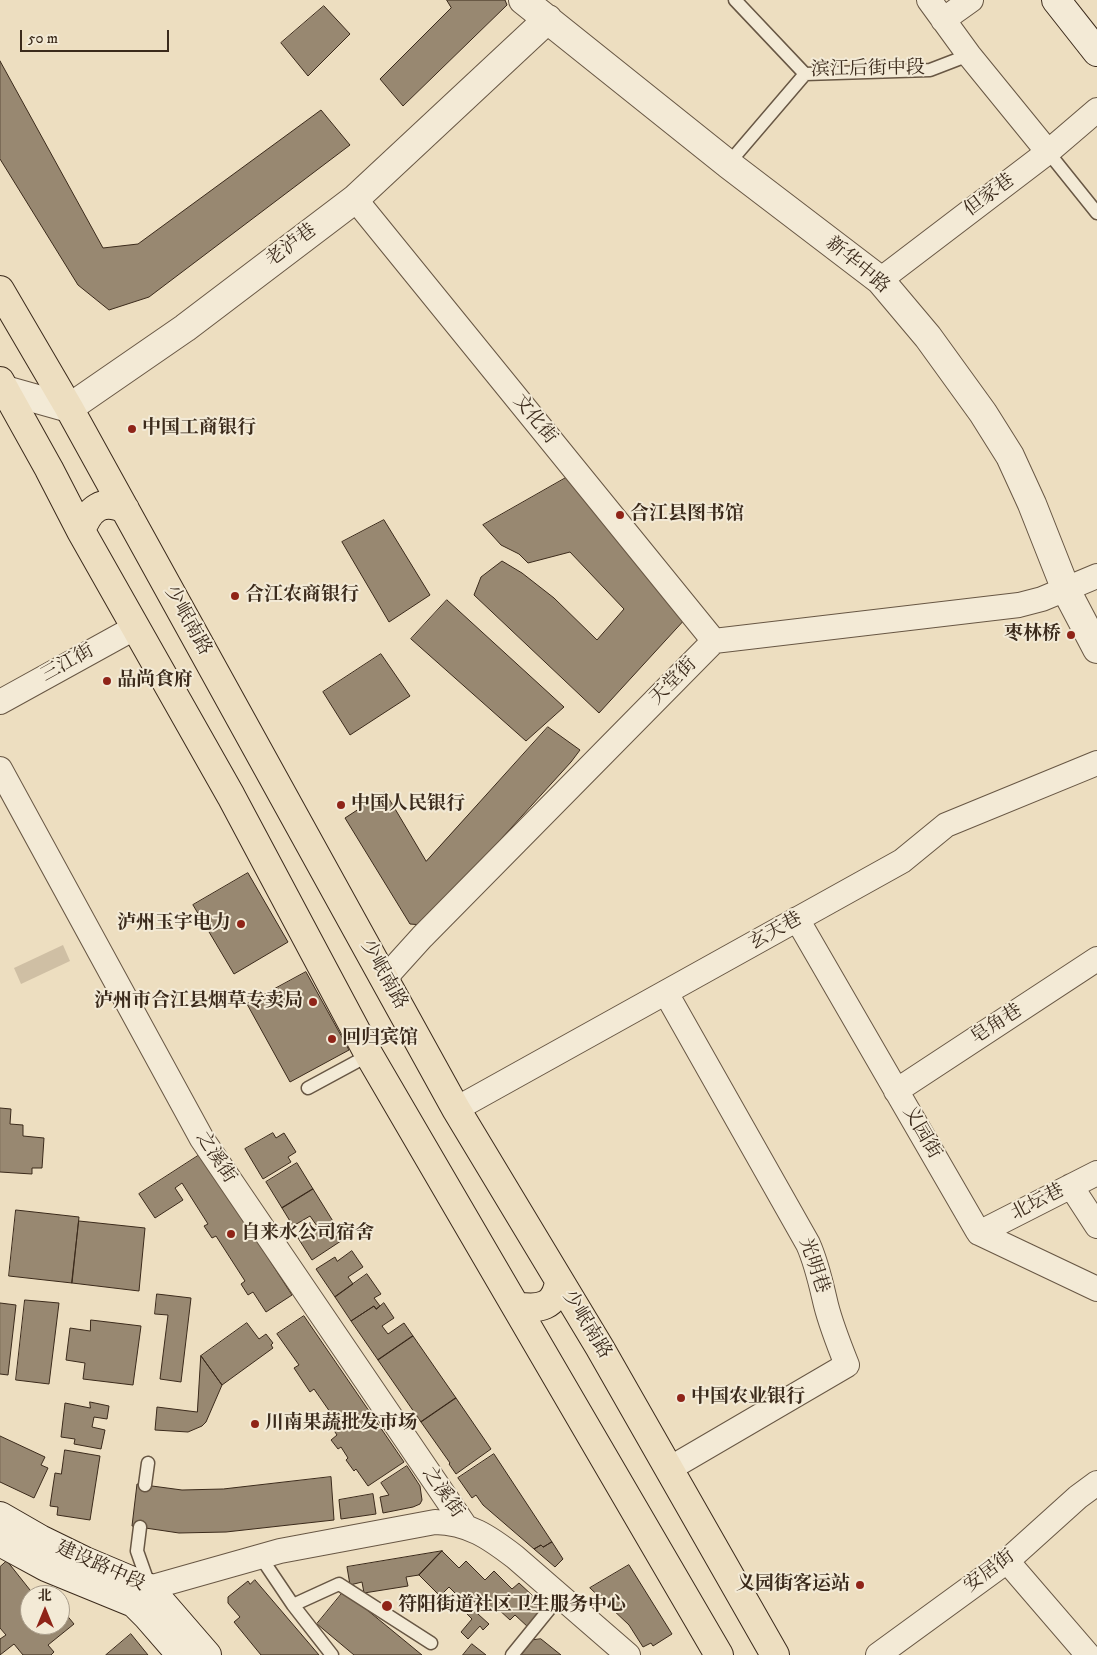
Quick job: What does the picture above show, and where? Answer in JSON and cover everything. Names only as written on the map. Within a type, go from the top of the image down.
[{"type":"main road","name":"少岷南路","points":[[0,290],[69,408],[456,1109],[560,1281],[670,1469],[774,1655]]},
{"type":"main road","points":[[2,388],[50,469],[80,531],[231,796],[369,1055],[719,1655]]},
{"type":"main road","points":[[80,531],[89,513],[96,508],[116,505],[125,509]]},
{"type":"main road","points":[[516,1306],[529,1308],[546,1304],[554,1298],[560,1281]]},
{"type":"street","name":"新华中路","points":[[523,0],[728,164],[880,280],[928,337],[983,413],[1010,456],[1032,504],[1066,590],[1097,649]]},
{"type":"street","points":[[929,0],[969,55],[1048,152]]},
{"type":"street","points":[[944,20],[971,0]]},
{"type":"street","points":[[1056,0],[1097,52]]},
{"type":"street","name":"老泸巷","points":[[69,408],[185,328],[354,199],[548,19]]},
{"type":"street","name":"但家巷","points":[[880,280],[1048,152],[1097,110]]},
{"type":"street","name":"文化街","points":[[354,199],[714,641]]},
{"type":"street","points":[[2,388],[69,408]]},
{"type":"street","points":[[714,641],[1019,605],[1042,599],[1097,576]]},
{"type":"street","name":"三江街","points":[[3,695],[136,627]]},
{"type":"street","name":"天堂街","points":[[384,979],[429,930],[714,641]]},
{"type":"street","name":"玄天巷","points":[[456,1109],[902,861],[946,825],[1097,762]]},
{"type":"street","name":"之溪街","points":[[0,769],[202,1139],[464,1526]]},
{"type":"street","name":"义园街","points":[[798,920],[980,1233]]},
{"type":"street","name":"皂角巷","points":[[896,1091],[1097,959]]},
{"type":"street","name":"光明巷","points":[[666,993],[808,1244],[817,1264],[836,1339],[846,1365],[670,1469]]},
{"type":"street","name":"北坛巷","points":[[980,1233],[1097,1173]]},
{"type":"street","points":[[1072,1186],[1097,1226]]},
{"type":"street","points":[[980,1233],[1097,1289]]},
{"type":"street","name":"安居街","points":[[878,1655],[1007,1562],[1078,1497],[1097,1483]]},
{"type":"street","name":"建设路中段","points":[[0,1516],[40,1539],[85,1561],[142,1596],[208,1655]]},
{"type":"street","name":"之溪街","points":[[142,1596],[280,1551],[435,1522],[450,1522],[477,1531],[515,1556],[628,1655]]},
{"type":"street","name":"建设路中段","points":[[0,1542],[46,1567],[142,1596]]},
{"type":"street","points":[[1007,1562],[1088,1655]]},
{"type":"street","name":"建设路中段","points":[[142,1596],[147,1616],[181,1655]]},
{"type":"lane","name":"滨江后街中段","points":[[735,0],[805,74],[930,70],[969,55]]},
{"type":"lane","points":[[728,164],[805,74]]},
{"type":"lane","points":[[1048,152],[1097,213]]},
{"type":"lane","points":[[308,1088],[369,1055]]},
{"type":"lane","points":[[145,1485],[148,1463]]},
{"type":"lane","points":[[140,1527],[137,1551],[142,1596]]},
{"type":"lane","points":[[260,1556],[293,1605],[332,1655]]},
{"type":"lane","points":[[293,1605],[339,1584],[431,1643]]},
{"type":"lane","points":[[512,1655],[560,1596]]},
{"type":"shaded area","points":[[63,945],[70,961],[21,984],[14,968]]},
{"type":"building","points":[[447,0],[505,0],[507,5],[403,106],[380,79],[451,8]]},
{"type":"building","points":[[324,6],[350,34],[308,76],[281,43]]},
{"type":"building","points":[[0,61],[103,248],[138,244],[321,110],[350,145],[149,297],[109,310],[78,285],[0,159]]},
{"type":"building","points":[[571,475],[687,617],[599,713],[474,595],[481,577],[502,561],[522,573],[554,598],[597,640],[624,609],[570,552],[528,563],[519,554],[501,545],[483,525]]},
{"type":"building","points":[[384,520],[430,595],[389,622],[342,542]]},
{"type":"building","points":[[447,600],[564,707],[526,741],[411,639]]},
{"type":"building","points":[[381,654],[410,696],[350,735],[323,692]]},
{"type":"building","points":[[548,727],[580,750],[423,925],[410,924],[345,818],[385,792],[426,861]]},
{"type":"building","name":"泸州玉宇电力","points":[[248,873],[288,942],[234,974],[193,905]]},
{"type":"building","points":[[306,972],[349,1050],[290,1082],[247,1004]]},
{"type":"building","points":[[0,1108],[11,1109],[10,1124],[23,1125],[23,1136],[44,1138],[42,1168],[32,1168],[32,1174],[0,1172]]},
{"type":"building","points":[[273,1133],[276,1138],[284,1133],[296,1152],[288,1157],[291,1162],[263,1179],[245,1149]]},
{"type":"building","name":"自来水公司宿舍","points":[[201,1154],[292,1295],[266,1312],[253,1292],[248,1295],[241,1284],[245,1281],[216,1236],[212,1238],[204,1226],[208,1224],[182,1183],[175,1188],[183,1200],[155,1218],[139,1194]]},
{"type":"building","points":[[297,1163],[313,1189],[282,1208],[266,1182]]},
{"type":"building","points":[[313,1189],[344,1239],[312,1260],[298,1238],[317,1226],[310,1216],[293,1226],[282,1208]]},
{"type":"building","points":[[16,1210],[79,1217],[72,1283],[9,1276]]},
{"type":"building","points":[[79,1221],[145,1228],[139,1291],[72,1283]]},
{"type":"building","points":[[352,1251],[363,1267],[348,1277],[353,1284],[335,1297],[316,1269],[335,1257],[337,1261]]},
{"type":"building","points":[[367,1274],[381,1294],[374,1298],[380,1306],[376,1309],[374,1306],[351,1321],[335,1297]]},
{"type":"building","points":[[157,1294],[191,1298],[181,1382],[160,1379],[168,1315],[155,1314]]},
{"type":"building","points":[[25,1300],[59,1303],[49,1384],[16,1380]]},
{"type":"building","points":[[0,1303],[16,1305],[8,1375],[0,1374]]},
{"type":"building","points":[[384,1303],[394,1318],[382,1326],[388,1334],[404,1323],[413,1336],[378,1360],[351,1321],[374,1306],[376,1309]]},
{"type":"building","points":[[304,1316],[404,1462],[368,1486],[356,1469],[354,1471],[346,1460],[348,1458],[341,1447],[338,1449],[331,1440],[337,1435],[331,1426],[337,1422],[314,1389],[310,1392],[294,1368],[299,1365],[277,1334]]},
{"type":"building","points":[[91,1320],[141,1326],[133,1385],[83,1379],[85,1363],[66,1360],[70,1328],[90,1331]]},
{"type":"building","points":[[247,1323],[259,1339],[266,1334],[273,1343],[271,1345],[273,1348],[222,1385],[201,1356]]},
{"type":"building","points":[[413,1336],[456,1398],[421,1422],[378,1360]]},
{"type":"building","points":[[201,1356],[222,1385],[206,1422],[202,1426],[188,1432],[155,1430],[157,1407],[197,1412]]},
{"type":"building","points":[[456,1398],[491,1449],[456,1474],[421,1422]]},
{"type":"building","points":[[90,1402],[109,1406],[107,1419],[94,1417],[92,1427],[105,1430],[101,1449],[74,1444],[75,1439],[61,1437],[65,1403],[90,1408]]},
{"type":"building","points":[[0,1436],[45,1457],[41,1465],[48,1468],[34,1498],[0,1482]]},
{"type":"building","points":[[65,1450],[100,1456],[90,1520],[57,1515],[58,1507],[50,1506],[55,1473],[61,1474]]},
{"type":"building","points":[[494,1454],[552,1542],[534,1549],[483,1505],[476,1495],[472,1498],[458,1478]]},
{"type":"building","points":[[407,1466],[420,1486],[422,1500],[420,1504],[383,1513],[380,1497],[389,1495],[381,1483]]},
{"type":"building","points":[[331,1477],[334,1520],[226,1532],[179,1533],[132,1526],[137,1484],[182,1490],[223,1489]]},
{"type":"building","points":[[373,1494],[376,1514],[341,1519],[339,1500]]},
{"type":"building","points":[[552,1542],[563,1559],[555,1567],[534,1549]]},
{"type":"building","points":[[442,1551],[419,1575],[406,1577],[408,1586],[364,1593],[362,1582],[350,1585],[347,1567]]},
{"type":"building","points":[[442,1551],[459,1568],[466,1561],[485,1580],[494,1571],[512,1589],[519,1583],[547,1609],[529,1628],[515,1615],[510,1620],[497,1608],[494,1611],[486,1603],[481,1608],[465,1593],[460,1598],[449,1587],[440,1596],[419,1575]]},
{"type":"building","points":[[7,1561],[26,1585],[20,1585],[20,1635],[60,1635],[48,1645],[54,1652],[51,1655],[23,1655],[14,1644],[0,1655],[0,1639],[6,1635],[0,1628],[0,1567]]},
{"type":"building","points":[[629,1565],[672,1634],[653,1646],[651,1643],[643,1647],[629,1625],[590,1588]]},
{"type":"building","points":[[255,1580],[319,1655],[261,1655],[234,1622],[240,1617],[228,1603],[228,1597],[248,1581],[250,1584]]},
{"type":"building","points":[[344,1591],[422,1655],[354,1655],[317,1624]]},
{"type":"building","points":[[468,1605],[489,1624],[483,1630],[480,1626],[468,1639],[461,1632],[472,1619],[463,1610]]},
{"type":"building","points":[[70,1619],[74,1624],[70,1627]]},
{"type":"building","points":[[131,1634],[148,1655],[106,1655]]},
{"type":"building","points":[[541,1639],[561,1655],[521,1655],[533,1640]]},
{"type":"building","points":[[472,1644],[486,1655],[463,1655]]},
{"type":"place","name":"中国工商银行","points":[[132,429]]},
{"type":"place","name":"合江县图书馆","points":[[620,515]]},
{"type":"place","name":"合江农商银行","points":[[235,596]]},
{"type":"place","name":"枣林桥","points":[[1071,635]]},
{"type":"place","name":"品尚食府","points":[[107,681]]},
{"type":"place","name":"中国人民银行","points":[[341,805]]},
{"type":"place","name":"泸州玉宇电力","points":[[241,924]]},
{"type":"place","name":"泸州市合江县烟草专卖局","points":[[313,1002]]},
{"type":"place","name":"回归宾馆","points":[[332,1039]]},
{"type":"place","name":"自来水公司宿舍","points":[[231,1234]]},
{"type":"place","name":"中国农业银行","points":[[681,1398]]},
{"type":"place","name":"川南果蔬批发市场","points":[[255,1424]]},
{"type":"place","name":"义园街客运站","points":[[860,1585]]},
{"type":"place","name":"符阳街道社区卫生服务中心","points":[[387,1606]]}]
